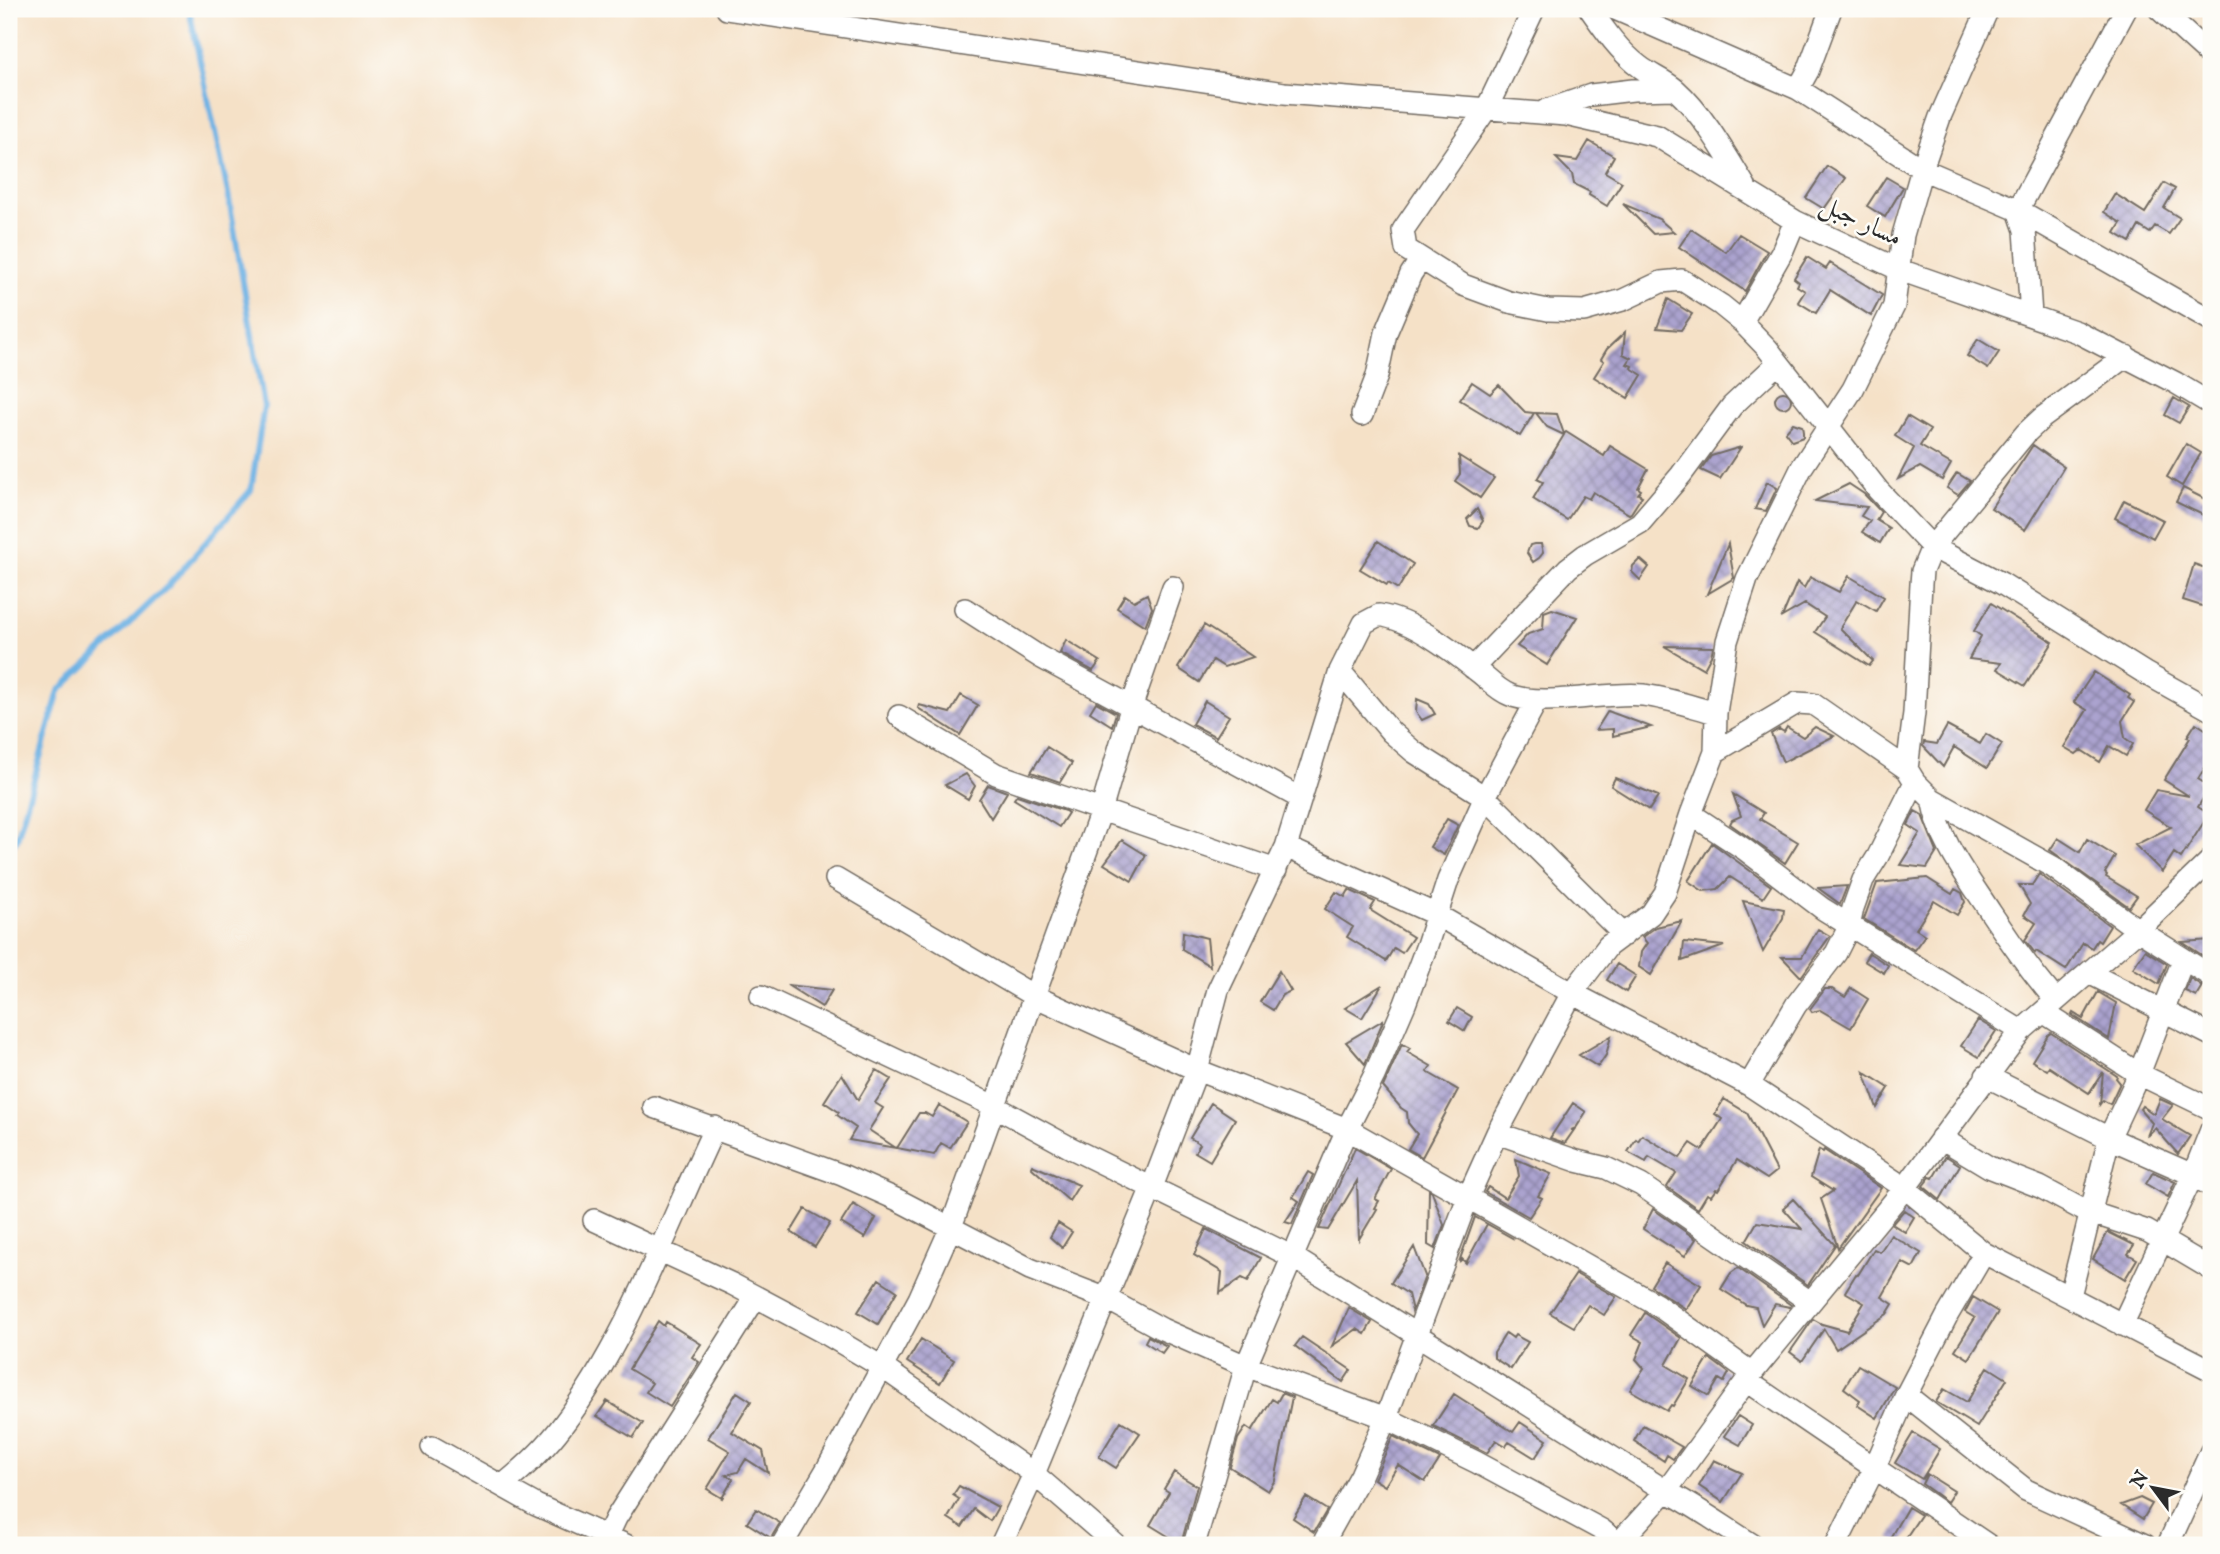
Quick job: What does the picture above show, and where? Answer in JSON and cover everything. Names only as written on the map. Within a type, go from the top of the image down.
[{"type":"street","name":"مسار جبل","points":[[727,9],[1284,93],[1566,115],[1657,136],[1796,221],[1900,270],[2077,332],[2211,401]]},
{"type":"street","points":[[1534,9],[1487,108],[1403,230],[1406,249],[1463,285],[1527,306],[1562,312],[1584,311],[1623,300],[1661,282],[1682,280],[1742,322],[1828,424],[1878,490],[1932,547],[2001,583],[2145,673],[2211,710]]},
{"type":"street","points":[[1590,9],[1607,33],[1638,66],[1675,89],[1718,143],[1748,191]]},
{"type":"street","points":[[1615,9],[1798,89],[1922,169],[2018,210],[2211,320]]},
{"type":"street","points":[[1798,89],[1831,9]]},
{"type":"street","points":[[1322,1545],[1360,1475],[1386,1418],[1468,1197],[1497,1133],[1572,993],[1608,946],[1651,914],[1665,893],[1690,814],[1715,752],[1716,713],[1727,641],[1747,579],[1801,467],[1853,389],[1894,306],[1903,235],[1922,169],[1940,117],[1988,9]]},
{"type":"street","points":[[2031,316],[2025,230],[2018,210],[2126,9]]},
{"type":"street","points":[[2159,9],[2211,57]]},
{"type":"street","points":[[1538,113],[1591,95],[1675,89]]},
{"type":"street","points":[[1742,322],[1782,252],[1796,221]]},
{"type":"street","points":[[1362,415],[1377,376],[1386,333],[1411,274],[1421,259]]},
{"type":"street","points":[[1749,1085],[1796,1004],[1836,953],[1849,927],[1863,880],[1878,856],[1911,775],[1920,584],[1932,547],[2026,433],[2042,418],[2126,356]]},
{"type":"street","points":[[1473,668],[1568,568],[1640,523],[1698,453],[1732,406],[1777,363]]},
{"type":"street","points":[[782,1545],[919,1299],[951,1227],[1101,811],[1132,705],[1173,587]]},
{"type":"street","points":[[965,610],[1040,657],[1300,798]]},
{"type":"street","points":[[1001,1545],[1034,1474],[1152,1187],[1197,1070],[1218,990],[1286,848],[1340,671],[1364,623],[1379,615],[1408,623],[1509,695],[1537,699],[1644,695],[1716,713]]},
{"type":"street","points":[[1340,671],[1391,732],[1414,752],[1485,797],[1624,935]]},
{"type":"street","points":[[1194,1545],[1246,1366],[1291,1256],[1405,1004],[1448,880],[1485,797],[1537,699]]},
{"type":"street","points":[[1715,752],[1787,709],[1805,702],[1812,704],[1844,724],[1911,775],[1932,799],[2053,867],[2138,930],[2211,976]]},
{"type":"street","points":[[899,716],[996,774],[1276,870]]},
{"type":"street","points":[[1932,799],[1936,822],[1955,860],[2049,1007],[2139,1074],[2211,1109]]},
{"type":"street","points":[[1690,814],[1744,849],[1849,927],[2021,1031]]},
{"type":"street","points":[[1286,848],[1437,915],[1572,993],[1749,1085],[1905,1188],[1983,1253],[2211,1370]]},
{"type":"street","points":[[654,1107],[842,1175],[951,1227],[1030,1269],[1107,1299],[1163,1329],[1246,1366],[1386,1418],[1476,1462],[1602,1530],[1618,1544],[1666,1491],[1750,1377],[1905,1188],[2021,1031],[2207,873]]},
{"type":"street","points":[[836,879],[1034,996],[1197,1070],[1347,1129],[1657,1305],[1874,1469],[1988,1545]]},
{"type":"street","points":[[2070,1296],[2109,1138],[2139,1074],[2183,960]]},
{"type":"street","points":[[2089,973],[2211,1035]]},
{"type":"street","points":[[761,996],[994,1106],[1291,1256],[1666,1491],[1699,1508],[1714,1521],[1753,1545]]},
{"type":"street","points":[[1986,1076],[2202,1181]]},
{"type":"street","points":[[502,1486],[532,1461],[562,1427],[591,1384],[636,1299],[715,1127]]},
{"type":"street","points":[[2122,1325],[2162,1239],[2202,1181],[2211,1130]]},
{"type":"street","points":[[1497,1133],[1577,1161],[1606,1168],[1641,1185],[1810,1302]]},
{"type":"street","points":[[1941,1138],[1998,1171],[2040,1186],[2083,1210],[2124,1221],[2162,1239],[2211,1269]]},
{"type":"street","points":[[594,1220],[709,1273],[828,1335],[882,1367],[1034,1474],[1116,1545]]},
{"type":"street","points":[[1836,1545],[1874,1469],[1906,1395],[1983,1253]]},
{"type":"street","points":[[432,1447],[536,1505],[617,1541],[616,1518],[756,1297]]},
{"type":"street","points":[[1906,1395],[2026,1490],[2145,1545]]},
{"type":"street","points":[[2168,1545],[2211,1451]]},
{"type":"building","points":[[1589,141],[1614,156],[1605,172],[1622,182],[1607,206],[1589,195],[1590,192],[1574,184],[1572,174],[1556,158],[1577,161]]},
{"type":"building","points":[[1827,166],[1846,178],[1824,209],[1806,198]]},
{"type":"building","points":[[1886,177],[1903,187],[1885,217],[1867,206]]},
{"type":"building","points":[[2164,183],[2175,189],[2164,208],[2180,218],[2169,234],[2155,226],[2150,233],[2139,226],[2130,242],[2115,233],[2121,223],[2104,212],[2115,194],[2145,213]]},
{"type":"building","points":[[1623,204],[1659,219],[1674,232],[1653,234]]},
{"type":"building","points":[[1691,229],[1726,252],[1739,234],[1767,251],[1745,291],[1679,247]]},
{"type":"building","points":[[1807,257],[1826,269],[1830,263],[1882,295],[1871,316],[1830,290],[1816,313],[1798,302],[1805,291],[1797,286],[1799,282],[1794,278]]},
{"type":"building","points":[[1668,299],[1692,314],[1681,330],[1657,328]]},
{"type":"building","points":[[1625,332],[1623,354],[1631,358],[1627,364],[1642,375],[1628,398],[1594,377],[1604,361],[1601,359],[1607,349]]},
{"type":"building","points":[[1978,339],[1999,352],[1988,369],[1967,356]]},
{"type":"building","points":[[1472,382],[1490,394],[1499,385],[1525,412],[1534,413],[1520,436],[1460,400]]},
{"type":"building","points":[[1783,392],[1791,400],[1783,408],[1775,400]]},
{"type":"building","points":[[2174,398],[2189,407],[2179,423],[2165,415]]},
{"type":"building","points":[[1536,413],[1557,414],[1564,434],[1566,432],[1604,456],[1610,446],[1648,469],[1638,488],[1641,490],[1638,494],[1642,496],[1631,513],[1593,492],[1589,499],[1583,496],[1567,520],[1533,499],[1543,482],[1537,479],[1564,435],[1547,427]]},
{"type":"building","points":[[1907,416],[1930,430],[1920,446],[1951,464],[1942,480],[1920,467],[1898,479],[1914,448],[1895,436]]},
{"type":"building","points":[[1793,423],[1802,426],[1803,437],[1792,441],[1785,432]]},
{"type":"building","points":[[2186,444],[2201,453],[2182,486],[2167,477]]},
{"type":"building","points":[[2033,445],[2064,467],[2025,530],[1991,508]]},
{"type":"building","points":[[1741,447],[1720,479],[1701,470],[1711,456]]},
{"type":"building","points":[[1459,456],[1494,478],[1480,498],[1455,481],[1460,474]]},
{"type":"building","points":[[1957,473],[1970,481],[1958,495],[1947,488]]},
{"type":"building","points":[[1767,482],[1777,488],[1766,511],[1755,509]]},
{"type":"building","points":[[1849,484],[1864,494],[1881,512],[1876,520],[1889,528],[1880,543],[1862,532],[1870,521],[1861,516],[1867,507],[1815,501]]},
{"type":"building","points":[[2183,488],[2211,502],[2211,519],[2176,502]]},
{"type":"building","points":[[2124,500],[2163,520],[2153,538],[2115,518]]},
{"type":"building","points":[[1477,509],[1483,521],[1478,528],[1470,526],[1467,519]]},
{"type":"building","points":[[1378,541],[1413,564],[1398,589],[1360,569]]},
{"type":"building","points":[[1541,544],[1543,553],[1533,562],[1527,553],[1530,545]]},
{"type":"building","points":[[1728,544],[1734,578],[1707,594]]},
{"type":"building","points":[[1640,559],[1649,567],[1640,580],[1632,572],[1633,566]]},
{"type":"building","points":[[2194,564],[2211,570],[2211,609],[2183,600]]},
{"type":"building","points":[[1849,576],[1884,597],[1876,611],[1857,600],[1840,628],[1873,661],[1869,666],[1815,632],[1825,617],[1805,604],[1782,617],[1797,582],[1804,588],[1810,577],[1839,592]]},
{"type":"building","points":[[1147,594],[1152,608],[1145,626],[1117,608],[1125,595],[1134,601]]},
{"type":"building","points":[[1991,603],[2053,642],[2025,686],[1997,669],[2001,663],[1969,659],[1981,636],[1974,631]]},
{"type":"building","points":[[1552,609],[1577,617],[1547,665],[1517,646],[1528,634],[1543,629],[1544,612]]},
{"type":"building","points":[[1204,625],[1253,657],[1224,667],[1213,660],[1199,682],[1178,668]]},
{"type":"building","points":[[1066,640],[1100,661],[1093,671],[1060,653]]},
{"type":"building","points":[[1664,646],[1713,647],[1704,669]]},
{"type":"building","points":[[2094,672],[2130,695],[2128,698],[2134,702],[2122,721],[2125,738],[2133,744],[2126,756],[2109,746],[2100,762],[2081,750],[2076,754],[2064,747],[2087,710],[2074,702]]},
{"type":"building","points":[[961,695],[978,705],[960,735],[918,708],[919,705],[950,713]]},
{"type":"building","points":[[1417,699],[1429,704],[1435,714],[1422,720],[1416,712]]},
{"type":"building","points":[[1205,701],[1229,716],[1216,737],[1192,724]]},
{"type":"building","points":[[1096,702],[1116,713],[1112,726],[1090,712]]},
{"type":"building","points":[[1608,711],[1651,727],[1613,736],[1613,729],[1596,730]]},
{"type":"building","points":[[2196,723],[2211,733],[2211,758],[2198,779],[2210,787],[2198,807],[2209,814],[2181,858],[2174,853],[2162,872],[2135,845],[2171,827],[2144,810],[2156,790],[2189,796],[2164,780],[2190,738],[2187,737]]},
{"type":"building","points":[[1947,726],[1980,744],[1986,734],[2002,744],[1987,768],[1954,747],[1943,767],[1923,746],[1924,742],[1937,744]]},
{"type":"building","points":[[1787,727],[1803,737],[1815,727],[1834,736],[1783,762],[1771,734],[1779,729],[1784,732]]},
{"type":"building","points":[[1047,747],[1072,763],[1060,782],[1031,772]]},
{"type":"building","points":[[966,774],[975,786],[968,799],[945,785]]},
{"type":"building","points":[[1615,778],[1658,796],[1649,810],[1611,786]]},
{"type":"building","points":[[988,785],[1007,792],[991,818],[979,799]]},
{"type":"building","points":[[1733,794],[1764,813],[1760,819],[1798,842],[1785,863],[1730,824],[1741,816]]},
{"type":"building","points":[[1017,795],[1068,813],[1059,827],[1014,799]]},
{"type":"building","points":[[1915,811],[1922,815],[1937,852],[1927,868],[1900,865],[1920,833],[1908,825]]},
{"type":"building","points":[[1447,819],[1458,825],[1444,855],[1430,847]]},
{"type":"building","points":[[2058,838],[2080,852],[2087,839],[2115,856],[2105,873],[2106,877],[2137,896],[2129,907],[2050,850]]},
{"type":"building","points":[[1122,840],[1146,855],[1132,881],[1104,864]]},
{"type":"building","points":[[1712,843],[1771,886],[1763,898],[1730,877],[1718,889],[1703,891],[1688,881]]},
{"type":"building","points":[[2039,874],[2110,926],[2100,942],[2097,940],[2092,948],[2083,943],[2066,970],[2036,951],[2035,953],[2025,940],[2036,923],[2024,915],[2030,904],[2019,885],[2032,885]]},
{"type":"building","points":[[1927,878],[1952,894],[1955,889],[1962,893],[1965,902],[1957,915],[1934,901],[1916,929],[1925,935],[1914,950],[1864,919],[1877,883]]},
{"type":"building","points":[[1847,886],[1840,904],[1818,888]]},
{"type":"building","points":[[1349,890],[1375,902],[1370,910],[1413,937],[1402,953],[1394,948],[1386,961],[1347,937],[1353,927],[1325,909],[1336,892],[1345,897]]},
{"type":"building","points":[[1743,901],[1784,909],[1783,918],[1763,952]]},
{"type":"building","points":[[1682,921],[1651,975],[1639,967],[1641,952],[1647,943],[1642,937],[1656,927]]},
{"type":"building","points":[[1818,929],[1830,936],[1801,977],[1782,957],[1802,957]]},
{"type":"building","points":[[1183,932],[1207,938],[1210,966],[1182,949]]},
{"type":"building","points":[[2211,940],[2211,961],[2182,942]]},
{"type":"building","points":[[1684,942],[1724,946],[1682,961]]},
{"type":"building","points":[[2145,950],[2167,964],[2159,984],[2133,968]]},
{"type":"building","points":[[1869,953],[1888,965],[1884,973],[1864,961]]},
{"type":"building","points":[[1617,964],[1636,976],[1626,992],[1607,980]]},
{"type":"building","points":[[1279,971],[1291,991],[1282,995],[1273,1010],[1260,1002]]},
{"type":"building","points":[[2190,978],[2202,986],[2196,996],[2185,991]]},
{"type":"building","points":[[787,985],[832,990],[822,1007]]},
{"type":"building","points":[[1382,985],[1362,1018],[1345,1008]]},
{"type":"building","points":[[1851,988],[1868,999],[1851,1028],[1820,1010],[1812,1012],[1810,1009],[1825,989],[1832,989],[1845,997]]},
{"type":"building","points":[[2098,992],[2116,1003],[2109,1039],[2072,1015],[2073,1013],[2083,1019]]},
{"type":"building","points":[[1457,1008],[1472,1017],[1465,1031],[1449,1021]]},
{"type":"building","points":[[1978,1020],[1996,1031],[1979,1057],[1961,1046]]},
{"type":"building","points":[[1383,1021],[1365,1064],[1346,1042]]},
{"type":"building","points":[[2051,1033],[2117,1076],[2120,1083],[2110,1104],[2103,1100],[2100,1104],[2103,1072],[2089,1093],[2049,1067],[2047,1070],[2032,1061]]},
{"type":"building","points":[[1611,1036],[1606,1055],[1598,1067],[1579,1055]]},
{"type":"building","points":[[1402,1044],[1410,1048],[1407,1052],[1431,1066],[1427,1072],[1458,1090],[1422,1157],[1408,1149],[1417,1134],[1408,1123],[1407,1112],[1383,1087]]},
{"type":"building","points":[[876,1070],[891,1079],[875,1103],[883,1108],[869,1130],[896,1148],[849,1140],[856,1128],[824,1102],[842,1074],[858,1100]]},
{"type":"building","points":[[1864,1072],[1889,1088],[1877,1108]]},
{"type":"building","points":[[1724,1099],[1747,1113],[1777,1171],[1767,1179],[1737,1160],[1718,1190],[1711,1196],[1707,1194],[1698,1209],[1667,1187],[1676,1173],[1649,1157],[1646,1162],[1628,1152],[1642,1135],[1680,1158],[1691,1143],[1702,1150],[1722,1119],[1715,1114]]},
{"type":"building","points":[[2160,1099],[2173,1105],[2162,1119],[2190,1136],[2178,1154],[2155,1128],[2147,1136],[2152,1123],[2140,1109],[2142,1106],[2154,1114]]},
{"type":"building","points":[[1211,1103],[1235,1119],[1210,1161],[1195,1152],[1200,1144],[1190,1138]]},
{"type":"building","points":[[1573,1103],[1586,1112],[1576,1128],[1571,1130],[1574,1130],[1565,1143],[1550,1138]]},
{"type":"building","points":[[939,1105],[967,1122],[950,1148],[941,1143],[934,1155],[897,1148],[919,1113],[932,1117]]},
{"type":"building","points":[[1355,1148],[1391,1169],[1375,1199],[1379,1201],[1375,1208],[1377,1209],[1359,1239],[1357,1181],[1328,1230],[1319,1229]]},
{"type":"building","points":[[1819,1150],[1824,1150],[1881,1188],[1838,1248],[1821,1199],[1833,1191],[1811,1177]]},
{"type":"building","points":[[1946,1156],[1960,1165],[1940,1200],[1923,1186],[1930,1177],[1933,1178]]},
{"type":"building","points":[[1516,1159],[1551,1174],[1538,1196],[1542,1198],[1529,1217],[1485,1192],[1488,1187],[1505,1198],[1519,1176]]},
{"type":"building","points":[[1032,1165],[1079,1185],[1069,1201],[1031,1167]]},
{"type":"building","points":[[1308,1172],[1313,1175],[1292,1224],[1285,1222],[1299,1201],[1293,1197]]},
{"type":"building","points":[[2153,1172],[2175,1182],[2168,1197],[2146,1184]]},
{"type":"building","points":[[1429,1190],[1444,1225],[1435,1249],[1428,1245]]},
{"type":"building","points":[[1793,1199],[1835,1245],[1808,1285],[1746,1241],[1757,1222],[1802,1229],[1783,1208]]},
{"type":"building","points":[[853,1204],[876,1218],[865,1238],[841,1223]]},
{"type":"building","points":[[805,1209],[830,1223],[815,1247],[791,1232]]},
{"type":"building","points":[[1653,1209],[1696,1239],[1685,1256],[1643,1229]]},
{"type":"building","points":[[1904,1210],[1914,1217],[1905,1232],[1892,1224]]},
{"type":"building","points":[[1475,1217],[1514,1239],[1487,1224],[1466,1263],[1462,1259],[1459,1262]]},
{"type":"building","points":[[1058,1223],[1072,1232],[1062,1248],[1050,1237]]},
{"type":"building","points":[[1206,1229],[1261,1258],[1248,1281],[1242,1278],[1220,1293],[1222,1272],[1194,1255]]},
{"type":"building","points":[[2108,1232],[2134,1245],[2128,1254],[2137,1259],[2125,1279],[2093,1259]]},
{"type":"building","points":[[1891,1235],[1921,1253],[1913,1268],[1902,1262],[1882,1297],[1893,1304],[1887,1314],[1836,1349],[1824,1329],[1802,1361],[1790,1352],[1813,1319],[1847,1331],[1864,1303],[1845,1292],[1874,1249],[1880,1252]]},
{"type":"building","points":[[1414,1247],[1425,1276],[1412,1311],[1408,1294],[1391,1283]]},
{"type":"building","points":[[1665,1263],[1701,1285],[1686,1309],[1651,1286]]},
{"type":"building","points":[[1738,1268],[1791,1305],[1790,1307],[1775,1304],[1762,1325],[1756,1307],[1746,1305],[1721,1289],[1731,1273]]},
{"type":"building","points":[[1576,1274],[1616,1297],[1604,1315],[1588,1305],[1574,1327],[1550,1313]]},
{"type":"building","points":[[879,1279],[897,1291],[878,1324],[858,1312]]},
{"type":"building","points":[[1973,1297],[1998,1312],[1969,1359],[1955,1350],[1975,1318],[1965,1312]]},
{"type":"building","points":[[1349,1308],[1372,1322],[1365,1334],[1357,1329],[1332,1346]]},
{"type":"building","points":[[1645,1313],[1681,1338],[1666,1365],[1689,1379],[1673,1406],[1667,1411],[1630,1390],[1644,1368],[1636,1359],[1643,1342],[1631,1335]]},
{"type":"building","points":[[658,1321],[664,1326],[666,1322],[701,1344],[692,1357],[699,1362],[670,1407],[646,1392],[652,1383],[629,1369]]},
{"type":"building","points":[[1506,1333],[1528,1342],[1511,1369],[1494,1358],[1494,1352]]},
{"type":"building","points":[[1148,1336],[1167,1346],[1162,1353],[1145,1342]]},
{"type":"building","points":[[1302,1337],[1351,1370],[1343,1382],[1295,1346]]},
{"type":"building","points":[[921,1339],[954,1360],[940,1383],[907,1362]]},
{"type":"building","points":[[1709,1358],[1729,1373],[1724,1382],[1719,1379],[1709,1396],[1692,1386]]},
{"type":"building","points":[[1858,1365],[1895,1387],[1877,1418],[1857,1405],[1860,1400],[1844,1388]]},
{"type":"building","points":[[1988,1367],[2007,1379],[1977,1427],[1936,1402],[1944,1389],[1967,1402]]},
{"type":"building","points":[[737,1392],[751,1401],[732,1432],[763,1451],[768,1473],[746,1459],[738,1472],[726,1475],[733,1479],[722,1498],[707,1489],[730,1451],[708,1438]]},
{"type":"building","points":[[1282,1393],[1292,1397],[1275,1480],[1268,1491],[1230,1467],[1238,1439],[1246,1427],[1252,1431],[1272,1399],[1277,1402]]},
{"type":"building","points":[[1454,1394],[1513,1432],[1520,1422],[1547,1440],[1535,1458],[1509,1442],[1506,1446],[1496,1440],[1487,1453],[1433,1426]]},
{"type":"building","points":[[607,1401],[643,1423],[633,1438],[597,1416]]},
{"type":"building","points":[[1738,1416],[1752,1425],[1740,1445],[1724,1436]]},
{"type":"building","points":[[1121,1421],[1140,1433],[1116,1468],[1099,1457]]},
{"type":"building","points":[[1643,1425],[1682,1447],[1673,1459],[1667,1455],[1664,1461],[1634,1441]]},
{"type":"building","points":[[1913,1433],[1940,1449],[1922,1479],[1895,1463]]},
{"type":"building","points":[[1393,1436],[1440,1459],[1425,1482],[1398,1465],[1385,1486],[1374,1479]]},
{"type":"building","points":[[1714,1460],[1742,1473],[1723,1502],[1699,1486]]},
{"type":"building","points":[[1174,1472],[1197,1486],[1181,1544],[1150,1525],[1169,1492],[1164,1489]]},
{"type":"building","points":[[1927,1474],[1954,1491],[1947,1502],[1922,1484]]},
{"type":"building","points":[[959,1486],[998,1507],[990,1521],[974,1509],[962,1527],[948,1518],[959,1499],[953,1495]]},
{"type":"building","points":[[1306,1497],[1327,1510],[1314,1532],[1293,1518]]},
{"type":"building","points":[[2140,1498],[2152,1504],[2143,1519],[2121,1505]]},
{"type":"building","points":[[1908,1507],[1921,1515],[1901,1545],[1890,1538]]},
{"type":"building","points":[[756,1509],[780,1523],[771,1538],[747,1523]]},
{"type":"waterway","points":[[9,850],[17,839],[59,691],[168,586],[251,490],[264,406],[228,193],[189,9]]}]
